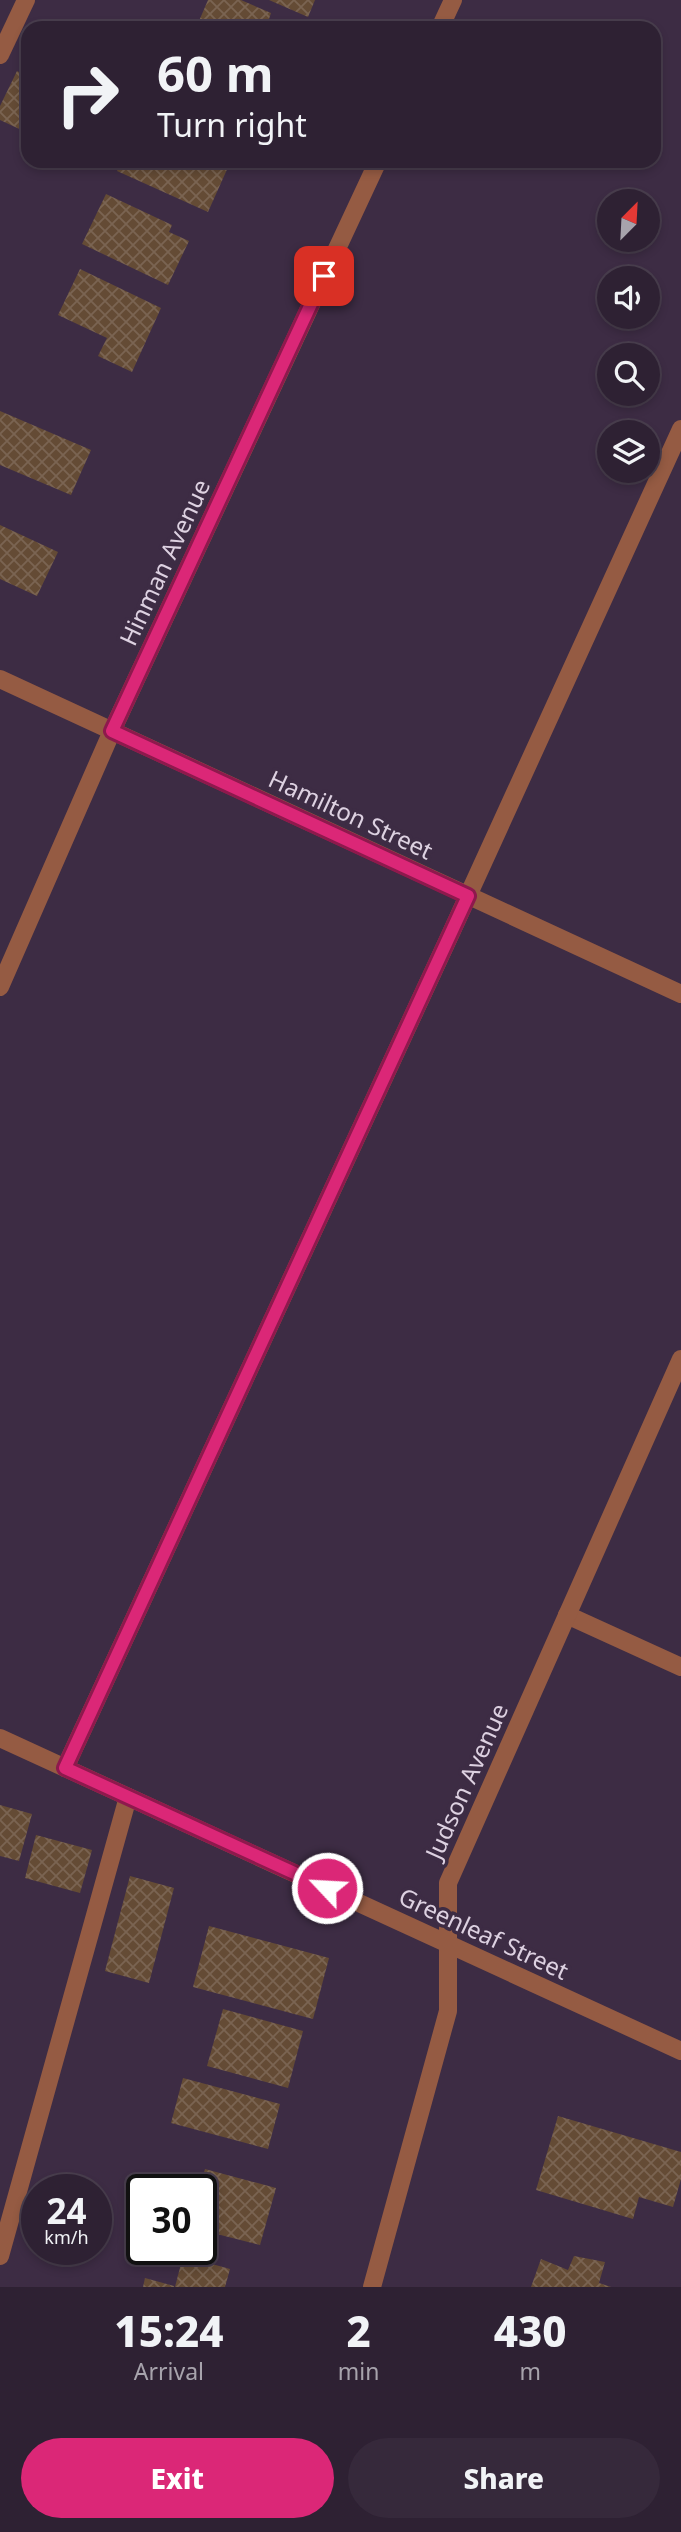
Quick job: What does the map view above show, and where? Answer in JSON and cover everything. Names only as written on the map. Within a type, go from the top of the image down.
[{"type":"street","points":[[0,55],[26,0]]},
{"type":"street","points":[[443,21],[453,0]]},
{"type":"street","name":"Hinman Avenue","points":[[0,987],[112,731],[375,168]]},
{"type":"street","points":[[65,1768],[681,429]]},
{"type":"street","name":"Hamilton Street","points":[[0,679],[681,994]]},
{"type":"street","name":"Judson Avenue","points":[[372,2287],[448,2011],[448,1883],[681,1359]]},
{"type":"street","points":[[567,1615],[681,1667]]},
{"type":"street","name":"Greenleaf Street","points":[[0,1738],[681,2051]]},
{"type":"street","points":[[0,2256],[128,1797]]},
{"type":"building","points":[[208,0],[241,0],[271,13],[268,21],[199,21]]},
{"type":"building","points":[[269,0],[315,0],[308,17]]},
{"type":"building","points":[[17,71],[21,73],[21,130],[0,120],[0,106]]},
{"type":"building","points":[[118,168],[228,168],[208,212],[117,171]]},
{"type":"building","points":[[106,194],[172,225],[169,232],[189,241],[168,285],[82,244]]},
{"type":"building","points":[[80,269],[161,308],[132,372],[98,356],[107,338],[58,315]]},
{"type":"building","points":[[0,411],[91,450],[71,495],[0,465]]},
{"type":"building","points":[[0,525],[58,552],[37,596],[0,579]]},
{"type":"building","points":[[0,1805],[32,1814],[19,1861],[0,1856]]},
{"type":"building","points":[[36,1835],[92,1850],[80,1893],[25,1878]]},
{"type":"building","points":[[130,1876],[174,1888],[149,1983],[105,1971]]},
{"type":"building","points":[[209,1926],[329,1958],[313,2019],[193,1987]]},
{"type":"building","points":[[223,2009],[303,2031],[288,2088],[207,2066]]},
{"type":"building","points":[[183,2078],[280,2104],[268,2149],[171,2123]]},
{"type":"building","points":[[558,2116],[681,2152],[681,2179],[673,2207],[639,2197],[633,2219],[536,2190]]},
{"type":"building","points":[[205,2169],[276,2188],[260,2245],[217,2234],[217,2174],[204,2174]]},
{"type":"building","points":[[574,2256],[605,2262],[599,2283],[611,2287],[531,2287],[541,2259],[568,2270]]},
{"type":"building","points":[[181,2265],[216,2265],[230,2269],[225,2287],[175,2287]]},
{"type":"building","points":[[145,2278],[174,2286],[174,2287],[143,2287]]},
{"type":"route","points":[[324,276],[112,731],[468,896],[65,1768],[327,1888]]}]
